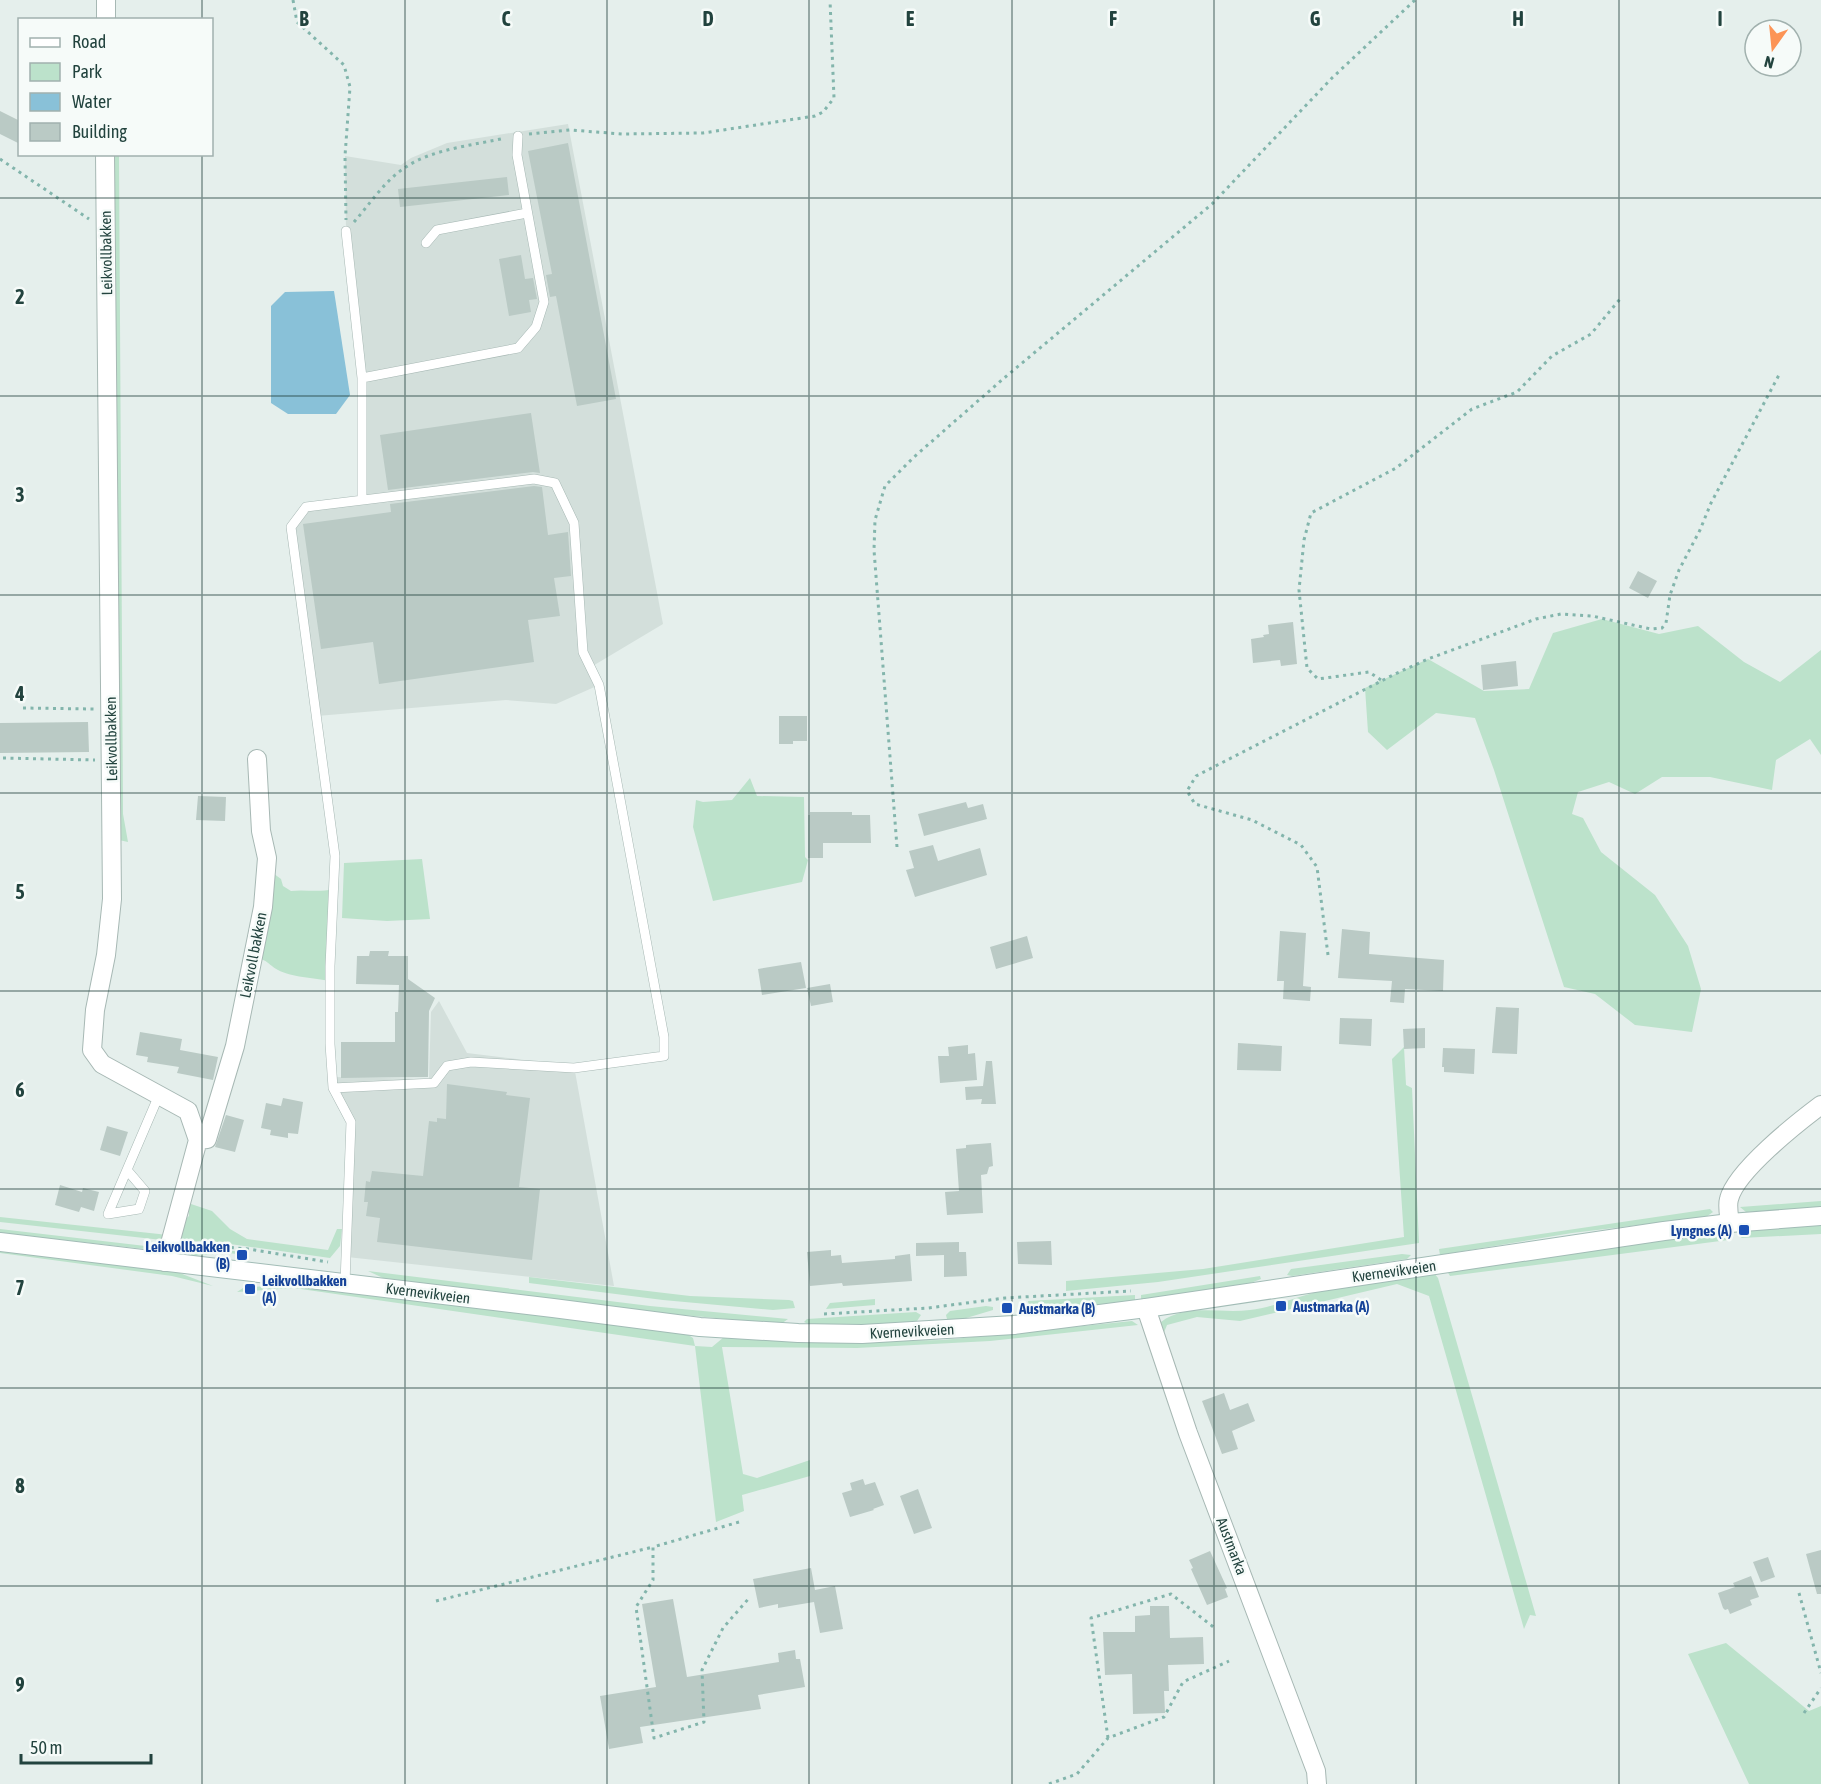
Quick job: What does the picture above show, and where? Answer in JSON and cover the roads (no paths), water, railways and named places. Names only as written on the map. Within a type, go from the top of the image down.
[{"type":"street","points":[[106,0],[106,18]]},
{"type":"street","name":"Leikvollbakken","points":[[105,156],[112,899],[106,955],[95,1010],[92,1050],[102,1064],[188,1111],[198,1140]]},
{"type":"street","name":"Leikvoll bakken","points":[[198,1140],[207,1139],[235,1046],[263,907],[267,858],[261,831],[256,759]]},
{"type":"street","points":[[1730,1223],[1729,1197],[1744,1174],[1793,1126],[1821,1105]]},
{"type":"street","points":[[165,1262],[198,1140]]},
{"type":"street","name":"Kvernevikveien","points":[[0,1242],[700,1327],[862,1334],[1014,1325],[1730,1223],[1821,1216]]},
{"type":"street","name":"Austmarka","points":[[1146,1308],[1188,1433],[1316,1771],[1317,1784]]},
{"type":"lane","points":[[362,378],[519,348],[536,327],[544,302],[517,155],[518,136]]},
{"type":"lane","points":[[426,243],[437,230],[527,213]]},
{"type":"lane","points":[[346,231],[362,378],[362,500]]},
{"type":"lane","points":[[333,1088],[434,1083],[447,1066],[471,1062],[574,1068],[664,1056],[664,1037],[599,685],[583,652],[574,523],[555,483],[534,479],[306,507],[291,527],[334,856],[330,1044],[333,1088],[351,1122],[345,1283]]},
{"type":"lane","points":[[127,1170],[145,1191],[138,1209],[108,1214],[159,1095]]},
{"type":"water","points":[[334,291],[350,395],[336,414],[288,414],[271,403],[271,306],[285,292]]},
{"type":"place","name":"Lyngnes (A)","points":[[1744,1230]]},
{"type":"place","name":"Leikvollbakken (B)","points":[[242,1255]]},
{"type":"place","name":"Leikvollbakken (A)","points":[[250,1289]]},
{"type":"place","name":"Austmarka (A)","points":[[1281,1306]]},
{"type":"place","name":"Austmarka (B)","points":[[1007,1308]]}]
